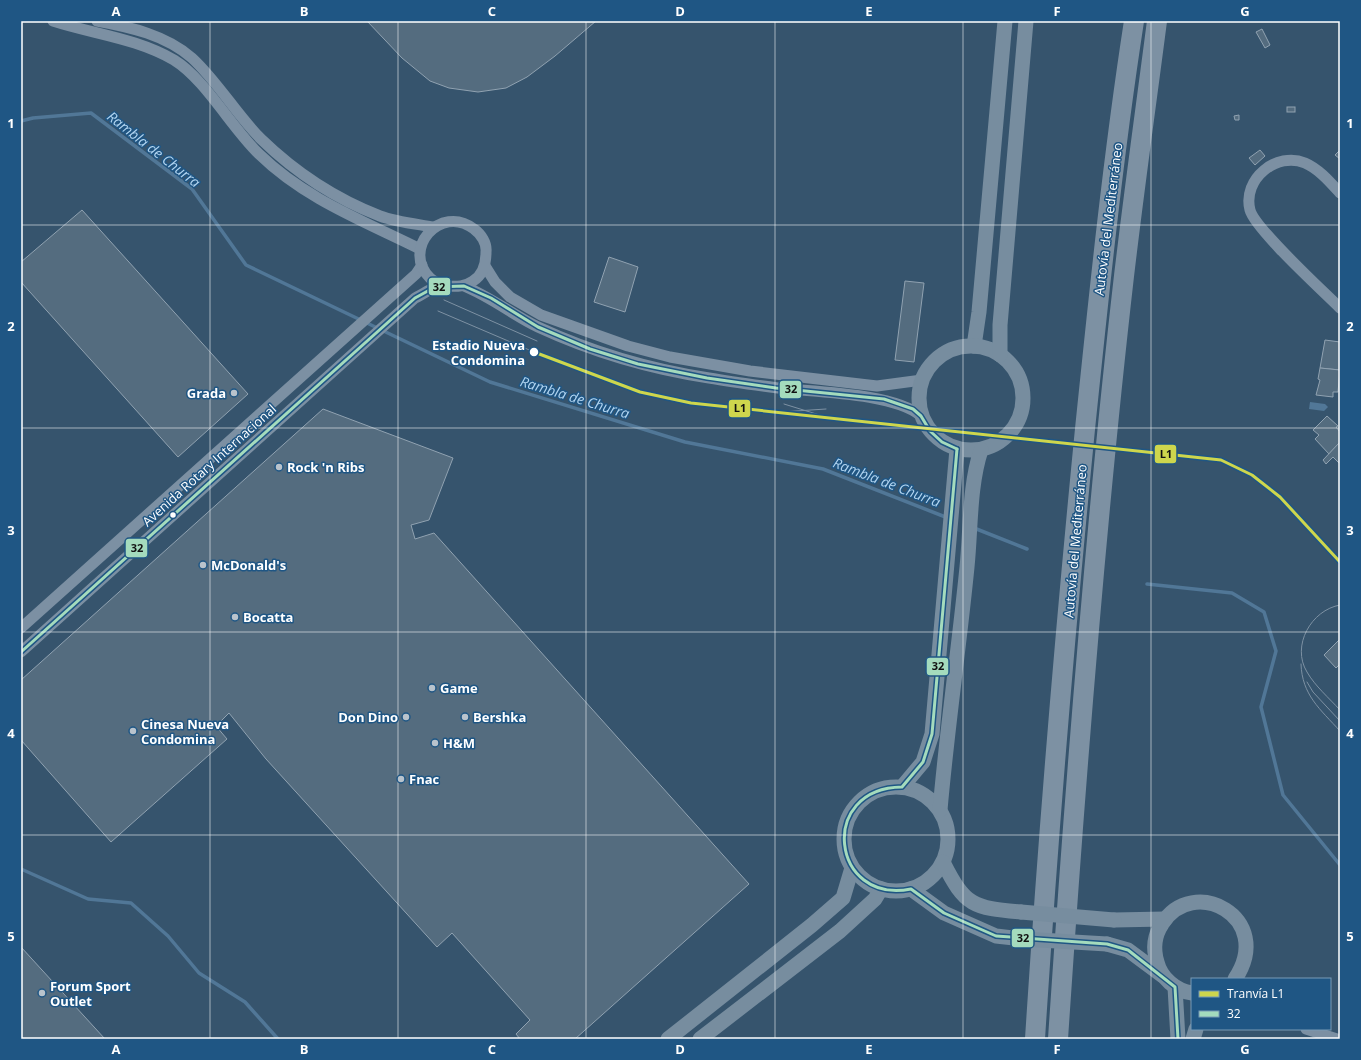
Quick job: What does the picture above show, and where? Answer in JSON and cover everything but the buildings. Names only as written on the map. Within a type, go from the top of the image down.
[{"type":"highway","name":"Autovía del Mediterráneo","points":[[1035,1039],[1047,856],[1072,557],[1101,274],[1134,21]]},
{"type":"highway","name":"Autovía del Mediterráneo","points":[[1058,1039],[1070,860],[1098,532],[1124,276],[1157,21]]},
{"type":"street","points":[[53,21],[138,43],[175,61],[187,69],[242,136],[286,177],[318,199],[420,249]]},
{"type":"street","points":[[97,21],[137,30],[160,39],[181,50],[199,65],[261,139],[299,172],[325,188],[381,216],[433,228]]},
{"type":"street","points":[[974,346],[979,312],[1005,21]]},
{"type":"street","points":[[1000,355],[1000,325],[1026,21]]},
{"type":"street","points":[[1340,193],[1322,175],[1306,164],[1294,160],[1273,164],[1264,170],[1254,182],[1248,198],[1250,210],[1259,225],[1340,308]]},
{"type":"street","points":[[451,221],[467,224],[480,234],[486,249],[485,266],[474,280],[464,286],[454,288],[443,286],[430,278],[422,265],[420,249],[426,236],[433,228],[451,221]]},
{"type":"street","name":"Avenida Rotary Internacional","points":[[21,628],[309,371],[416,274],[422,265]]},
{"type":"street","points":[[485,266],[495,282],[510,297],[540,315],[628,346],[670,357],[750,371],[877,386],[922,380]]},
{"type":"street","name":"Avenida Rotary Internacional","points":[[21,652],[416,298],[435,287],[443,286]]},
{"type":"street","points":[[464,286],[491,298],[538,327],[590,348],[638,364],[707,378],[761,386],[884,399],[913,409],[921,416],[930,430],[942,442],[957,449],[981,450],[995,444],[1008,435],[1017,423],[1022,408],[1023,393],[1019,378],[1011,365],[1000,355],[974,346],[958,348],[943,354],[930,366],[922,380],[919,398],[921,416]]},
{"type":"street","points":[[902,786],[923,762],[932,734],[957,449]]},
{"type":"street","points":[[940,810],[945,747],[967,568],[974,469],[981,450]]},
{"type":"street","points":[[77,602],[92,579],[88,568]]},
{"type":"street","points":[[902,786],[916,790],[930,798],[940,810],[945,824],[948,844],[943,862],[930,879],[911,889],[896,892],[881,889],[864,881],[852,868],[845,852],[843,836],[850,814],[856,805],[869,794],[885,788],[902,786]]},
{"type":"street","points":[[943,862],[955,886],[972,904],[993,910],[1114,920],[1165,919]]},
{"type":"street","points":[[668,1039],[812,925],[843,898],[852,868]]},
{"type":"street","points":[[700,1039],[840,931],[875,900],[881,889]]},
{"type":"street","points":[[911,889],[944,913],[996,936],[1107,944],[1128,950],[1170,982],[1191,992]]},
{"type":"street","points":[[1178,1039],[1170,982],[1158,967],[1155,955],[1155,942],[1158,930],[1165,919],[1178,908],[1193,902],[1210,902],[1225,908],[1237,920],[1245,934],[1247,950],[1243,966],[1236,978]]},
{"type":"street","points":[[1309,1030],[1337,1039]]},
{"type":"water","points":[[1310,402],[1325,404],[1328,407],[1324,411],[1309,409]]},
{"type":"waterway","name":"Rambla de Churra","points":[[21,121],[33,118],[91,113],[192,189],[246,265],[490,382],[685,442],[823,469],[948,518]]},
{"type":"waterway","name":"Rambla de Churra","points":[[974,528],[1027,549]]},
{"type":"waterway","name":"Rambla de Churra","points":[[1147,584],[1232,593],[1264,612],[1276,651],[1261,707],[1283,795],[1340,865]]},
{"type":"waterway","points":[[21,869],[88,899],[131,903],[168,936],[199,973],[245,1002],[278,1039]]},
{"type":"tram line","points":[[444,300],[537,341]]},
{"type":"tram line","points":[[438,311],[534,352]]},
{"type":"tram line","name":"L1","points":[[534,352],[640,392],[691,403],[1221,460],[1252,475],[1280,497],[1340,562]]},
{"type":"tram line","points":[[784,404],[826,417]]},
{"type":"tram line","points":[[781,412],[826,409]]},
{"type":"tram line","points":[[1340,605],[1330,608],[1320,614],[1313,622],[1307,631],[1301,651],[1303,662],[1310,677],[1340,710]]},
{"type":"tram line","points":[[1301,664],[1302,675],[1313,701],[1340,731]]},
{"type":"tram line","points":[[1307,682],[1313,692],[1340,721]]},
{"type":"transit line","name":"32","points":[[21,652],[415,298],[435,287],[464,286],[491,298],[538,327],[590,349],[638,364],[707,378],[776,388],[884,399],[913,409],[921,416],[930,431],[942,442],[957,449]]},
{"type":"transit line","name":"32","points":[[957,449],[932,734],[923,762],[902,787],[875,792],[856,806],[846,824],[845,844],[851,864],[864,880],[884,889],[911,889],[944,913],[996,936],[1107,944],[1128,950],[1175,987],[1178,1039]]},
{"type":"place","name":"Estadio Nueva Condomina","points":[[534,352]]},
{"type":"place","name":"Grada","points":[[234,393]]},
{"type":"place","name":"Rock 'n Ribs","points":[[279,467]]},
{"type":"place","name":"McDonald's","points":[[203,565]]},
{"type":"place","name":"Bocatta","points":[[235,617]]},
{"type":"place","name":"Game","points":[[432,688]]},
{"type":"place","name":"Don Dino","points":[[406,717]]},
{"type":"place","name":"Bershka","points":[[465,717]]},
{"type":"place","name":"Cinesa Nueva Condomina","points":[[133,731]]},
{"type":"place","name":"H&M","points":[[435,743]]},
{"type":"place","name":"Fnac","points":[[401,779]]},
{"type":"place","name":"Forum Sport Outlet","points":[[42,993]]}]
